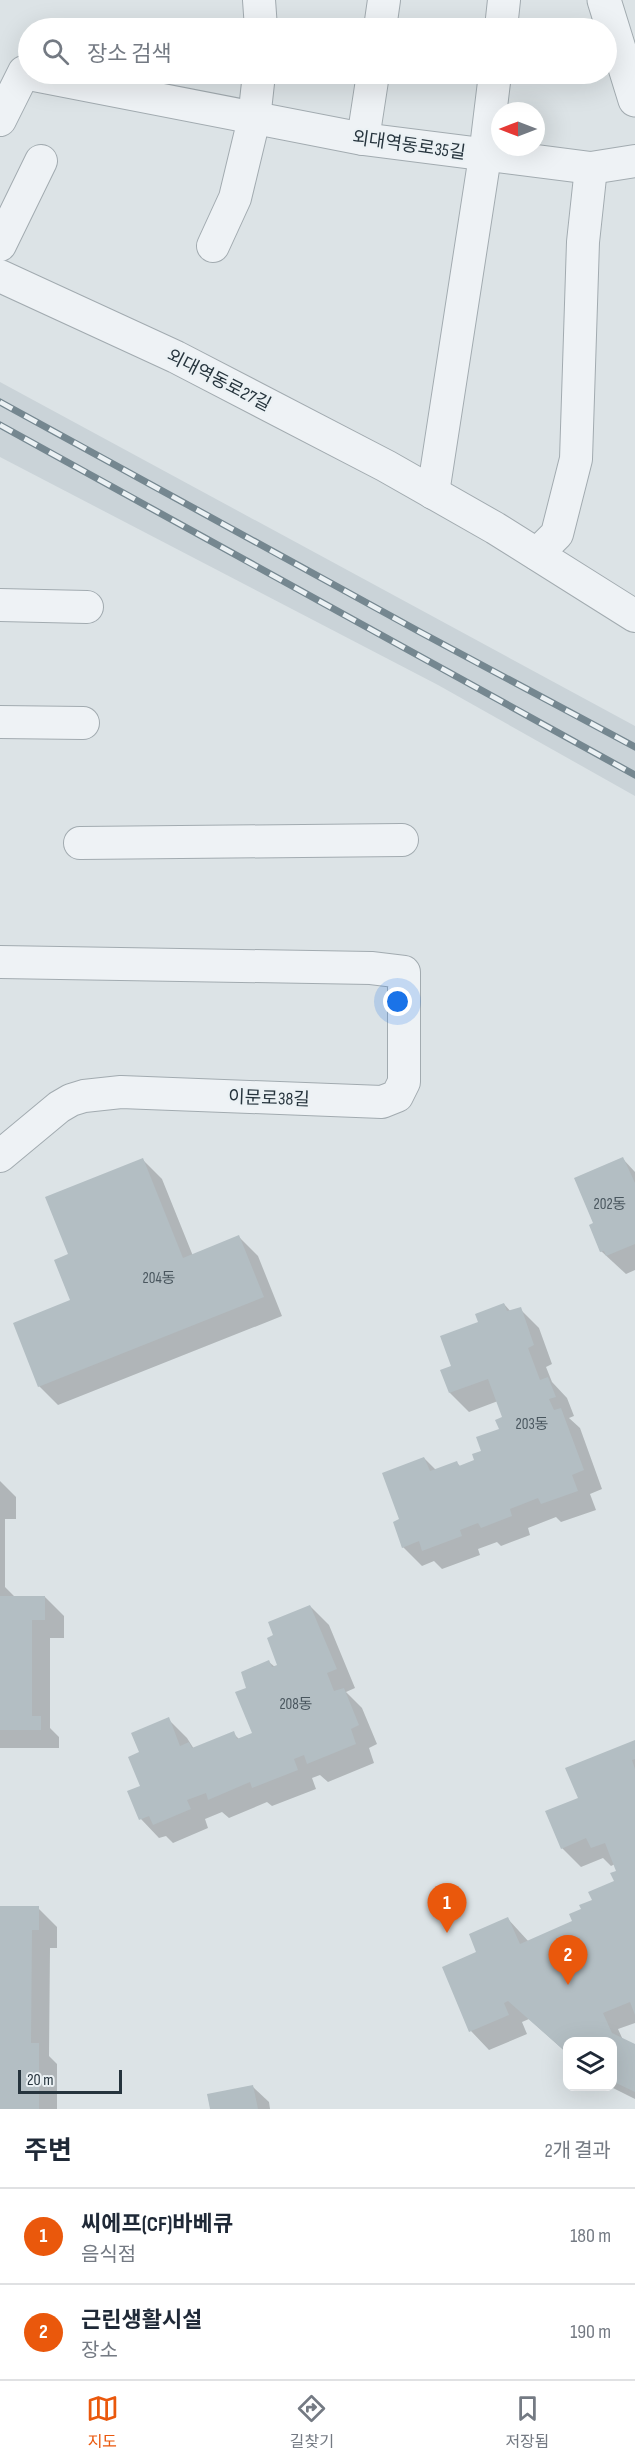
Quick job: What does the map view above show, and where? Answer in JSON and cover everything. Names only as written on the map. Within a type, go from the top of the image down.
[{"type":"street","points":[[259,0],[260,18]]},
{"type":"street","points":[[381,18],[384,0]]},
{"type":"street","points":[[502,18],[504,0]]},
{"type":"street","points":[[604,0],[610,18]]},
{"type":"street","points":[[617,42],[635,100]]},
{"type":"street","name":"외대역동로35길","points":[[0,120],[18,84]]},
{"type":"street","name":"외대역동로35길","points":[[83,84],[363,139],[591,168],[635,161]]},
{"type":"street","points":[[213,246],[236,198],[254,119],[258,84]]},
{"type":"street","points":[[363,139],[371,84]]},
{"type":"street","points":[[433,493],[485,156],[494,84]]},
{"type":"street","points":[[0,245],[41,161]]},
{"type":"street","points":[[537,554],[557,534],[576,459],[583,254],[591,168]]},
{"type":"street","name":"외대역동로27길","points":[[0,276],[176,357],[386,466],[537,554],[635,616]]},
{"type":"street","points":[[0,605],[87,607]]},
{"type":"street","points":[[0,722],[83,723]]},
{"type":"street","points":[[80,843],[402,840]]},
{"type":"street","name":"이문로38길","points":[[0,962],[371,968],[404,972],[404,1082],[402,1090],[391,1100],[382,1102],[121,1092],[84,1096],[59,1107],[0,1156]]},
{"type":"shaded area","points":[[0,382],[635,726],[635,796],[438,685],[0,457]]},
{"type":"building","points":[[623,1157],[635,1183],[635,1244],[606,1256],[604,1251],[600,1252],[589,1225],[593,1223],[574,1178]]},
{"type":"building","points":[[143,1158],[183,1258],[239,1235],[264,1297],[38,1387],[13,1323],[70,1300],[54,1260],[68,1254],[45,1197]]},
{"type":"building","points":[[504,1303],[507,1311],[521,1307],[534,1345],[528,1348],[540,1380],[548,1377],[556,1397],[549,1399],[554,1410],[561,1408],[584,1470],[572,1475],[578,1491],[541,1504],[538,1498],[510,1509],[512,1516],[481,1528],[478,1523],[460,1530],[462,1536],[422,1551],[419,1541],[402,1548],[393,1522],[399,1519],[382,1473],[424,1457],[430,1471],[457,1461],[459,1466],[474,1460],[472,1454],[481,1451],[476,1437],[499,1429],[495,1420],[502,1417],[488,1379],[449,1393],[440,1370],[451,1366],[440,1336],[478,1322],[475,1314]]},
{"type":"building","points":[[0,1596],[45,1596],[45,1620],[32,1620],[32,1716],[41,1716],[41,1730],[0,1730]]},
{"type":"building","points":[[310,1605],[337,1669],[327,1673],[334,1691],[344,1688],[359,1725],[351,1729],[356,1744],[307,1764],[304,1755],[294,1759],[298,1770],[252,1788],[250,1782],[208,1800],[206,1793],[187,1800],[191,1809],[153,1825],[149,1816],[139,1820],[127,1791],[140,1786],[128,1757],[139,1752],[131,1733],[169,1717],[180,1746],[189,1742],[192,1748],[234,1731],[237,1739],[252,1733],[235,1692],[246,1688],[241,1672],[269,1660],[272,1667],[277,1665],[267,1638],[273,1635],[268,1622]]},
{"type":"building","points":[[635,1740],[635,1759],[632,1760],[635,1769],[635,2015],[630,2002],[603,2013],[612,2033],[635,2044],[635,2092],[617,2083],[617,2037],[563,2037],[563,2050],[508,2001],[504,2003],[509,2015],[469,2032],[442,1967],[476,1952],[469,1934],[508,1917],[520,1944],[572,1921],[569,1914],[581,1909],[579,1905],[592,1900],[588,1892],[614,1881],[610,1873],[616,1871],[605,1843],[591,1848],[586,1838],[561,1849],[545,1811],[578,1798],[565,1768]]},
{"type":"building","points":[[0,1906],[39,1906],[39,1930],[32,1930],[31,2043],[39,2043],[39,2109],[0,2109]]},
{"type":"building","points":[[253,2085],[258,2109],[210,2109],[207,2094]]},
{"type":"railway","points":[[0,402],[635,747]]},
{"type":"railway","points":[[0,425],[635,775]]},
{"type":"place","name":"씨에프(CF)바베큐","points":[[447,1933]]},
{"type":"place","name":"근린생활시설","points":[[568,1985]]}]
